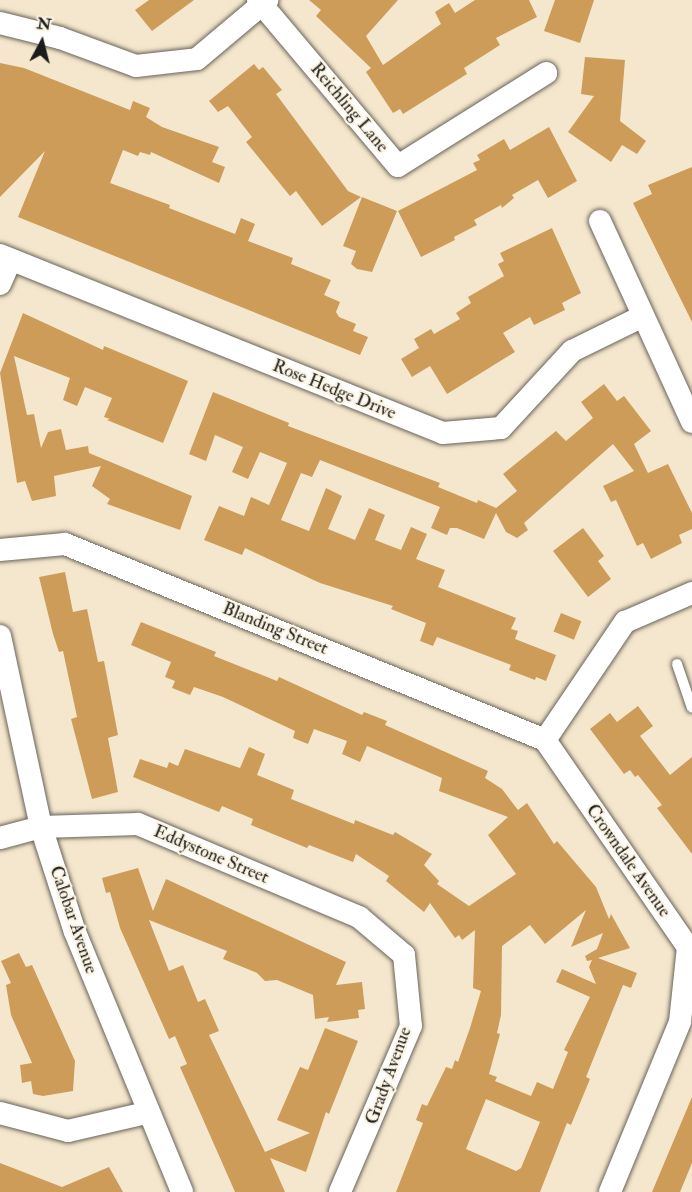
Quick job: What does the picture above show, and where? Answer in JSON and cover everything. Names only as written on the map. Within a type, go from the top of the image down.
[{"type":"street","points":[[0,23],[60,38],[136,66],[197,59],[262,2]]},
{"type":"street","name":"Reichling Lane","points":[[262,2],[398,166],[546,73]]},
{"type":"street","points":[[600,221],[692,422]]},
{"type":"street","points":[[0,284],[5,258]]},
{"type":"street","name":"Rose Hedge Drive","points":[[5,258],[443,433],[501,428],[572,351],[643,316]]},
{"type":"street","name":"Blanding Street","points":[[0,550],[65,544],[545,740]]},
{"type":"street","points":[[545,740],[625,622],[692,593]]},
{"type":"street","name":"Calobar Avenue","points":[[0,636],[41,827],[75,932],[146,1113],[182,1192]]},
{"type":"street","name":"Crowndale Avenue","points":[[545,740],[688,947],[681,1022],[610,1192]]},
{"type":"street","name":"Eddystone Street","points":[[0,838],[41,827],[138,824],[358,917],[404,955]]},
{"type":"street","name":"Grady Avenue","points":[[340,1192],[369,1131],[411,1026],[404,955]]},
{"type":"street","points":[[0,1113],[68,1131],[146,1113]]},
{"type":"lane","points":[[677,664],[692,708]]},
{"type":"building","points":[[149,0],[194,0],[152,31],[135,10]]},
{"type":"building","points":[[309,0],[398,0],[366,36],[383,65],[441,24],[435,12],[449,3],[455,13],[475,0],[529,0],[537,17],[496,38],[500,45],[464,68],[467,74],[403,114],[400,109],[393,113],[366,72],[371,68],[316,16],[321,10]]},
{"type":"building","points":[[555,0],[594,0],[580,43],[544,31]]},
{"type":"building","points":[[585,57],[625,60],[620,121],[646,141],[637,154],[622,145],[611,162],[568,132],[594,96],[581,94]]},
{"type":"building","points":[[0,63],[24,68],[130,110],[133,101],[150,108],[146,117],[162,127],[219,147],[212,162],[225,167],[219,183],[151,152],[150,155],[140,152],[138,156],[123,150],[110,183],[170,205],[169,208],[235,234],[241,218],[255,224],[248,241],[293,258],[291,264],[331,280],[324,295],[340,302],[336,312],[339,317],[356,324],[353,331],[368,337],[360,355],[18,217],[45,151],[0,197]]},
{"type":"building","points":[[254,64],[259,70],[263,67],[282,90],[276,94],[348,191],[361,197],[322,226],[296,191],[290,196],[246,142],[252,137],[228,106],[218,112],[209,101]]},
{"type":"building","points":[[549,127],[577,181],[548,198],[538,180],[512,195],[514,198],[502,208],[501,205],[474,220],[477,225],[454,237],[455,240],[421,257],[398,211],[477,170],[473,163],[480,160],[477,155],[504,139],[510,150]]},
{"type":"building","points":[[692,167],[692,322],[633,203],[652,194],[648,185]]},
{"type":"building","points":[[362,197],[397,211],[372,272],[357,269],[351,264],[356,251],[343,246]]},
{"type":"building","points":[[552,228],[581,293],[562,303],[565,310],[534,325],[530,317],[503,333],[515,352],[447,394],[430,366],[412,377],[401,359],[419,348],[414,339],[431,329],[434,334],[460,319],[456,313],[471,303],[468,297],[504,276],[498,264],[504,261],[500,253]]},
{"type":"building","points":[[23,313],[103,350],[104,346],[188,381],[163,443],[107,420],[110,419],[104,417],[112,398],[85,387],[77,406],[63,400],[70,378],[14,356],[27,415],[34,414],[41,448],[48,432],[61,429],[66,450],[88,446],[89,453],[192,496],[180,530],[107,504],[110,499],[92,486],[101,466],[54,476],[56,496],[32,501],[25,481],[17,483],[0,373]]},
{"type":"building","points":[[604,384],[617,401],[624,396],[651,431],[634,444],[648,473],[668,464],[692,513],[692,529],[679,535],[682,543],[651,559],[643,543],[637,546],[616,500],[611,502],[603,486],[634,471],[613,444],[524,523],[528,530],[517,538],[506,532],[496,513],[484,539],[457,528],[450,528],[447,535],[431,528],[440,507],[320,460],[312,477],[301,473],[281,520],[309,531],[326,488],[342,496],[328,529],[355,540],[369,508],[385,515],[375,540],[401,550],[411,527],[427,534],[416,559],[445,570],[438,587],[516,618],[511,629],[518,631],[515,639],[556,655],[546,681],[536,677],[535,680],[509,670],[511,665],[437,637],[433,646],[420,641],[426,623],[391,609],[393,606],[320,583],[245,548],[242,555],[204,540],[219,506],[244,516],[251,497],[269,505],[287,463],[260,452],[248,479],[232,472],[243,447],[215,435],[206,461],[189,454],[213,392],[289,423],[288,426],[440,483],[438,487],[496,508],[517,491],[503,474],[556,431],[566,441],[593,418],[581,402]]},
{"type":"building","points":[[583,528],[604,556],[598,561],[611,579],[588,597],[553,551]]},
{"type":"building","points":[[65,572],[73,612],[87,609],[98,662],[104,661],[118,735],[108,738],[118,792],[92,799],[71,719],[77,717],[63,651],[59,652],[53,634],[39,577]]},
{"type":"building","points":[[561,613],[581,621],[574,640],[554,632]]},
{"type":"building","points":[[141,622],[216,652],[214,656],[277,681],[279,677],[362,715],[364,712],[387,721],[385,725],[488,771],[485,778],[502,789],[518,810],[527,803],[554,844],[557,841],[596,887],[609,919],[611,914],[630,948],[598,958],[637,973],[631,988],[623,985],[586,1077],[590,1079],[571,1125],[567,1123],[540,1192],[396,1192],[423,1123],[416,1120],[422,1104],[427,1106],[446,1067],[452,1069],[455,1060],[458,1062],[470,1028],[481,991],[473,988],[475,930],[462,940],[459,935],[455,938],[430,903],[424,912],[386,881],[389,876],[356,854],[353,862],[309,845],[307,848],[251,825],[253,819],[222,806],[219,812],[133,777],[140,759],[167,768],[169,762],[178,766],[185,749],[240,768],[249,747],[265,754],[257,775],[294,790],[291,799],[354,824],[355,820],[393,835],[395,832],[432,854],[424,865],[439,881],[437,884],[469,906],[516,874],[488,835],[508,817],[439,791],[442,778],[367,746],[360,762],[342,754],[347,741],[314,729],[308,744],[293,738],[295,731],[223,697],[194,687],[190,695],[172,688],[175,681],[165,677],[171,662],[131,645]],"holes":[[[586,910],[571,947],[603,933],[597,949],[585,956],[587,961],[592,960],[589,967],[596,984],[562,969],[556,982],[590,997],[564,1050],[568,1052],[553,1089],[537,1082],[531,1096],[495,1081],[497,1077],[489,1074],[500,1034],[497,1033],[501,1015],[502,946],[530,925],[545,944]],[[486,1099],[540,1122],[521,1168],[516,1171],[466,1149]]]},
{"type":"building","points":[[638,706],[653,726],[640,736],[670,775],[692,757],[692,854],[657,808],[662,805],[638,775],[635,777],[630,770],[624,774],[590,729],[610,713],[617,722]]},
{"type":"building","points":[[138,868],[153,911],[166,879],[346,962],[336,985],[362,982],[365,1009],[358,1010],[359,1018],[327,1022],[329,1017],[315,1019],[313,995],[277,980],[265,981],[257,973],[223,959],[227,951],[149,920],[169,971],[183,965],[198,1002],[205,999],[219,1031],[209,1035],[265,1152],[310,1133],[277,1120],[300,1067],[308,1070],[325,1028],[358,1041],[329,1114],[326,1112],[306,1172],[270,1158],[285,1192],[235,1192],[180,1067],[187,1064],[175,1036],[169,1039],[120,928],[110,892],[106,893],[102,878]]},
{"type":"building","points":[[19,953],[26,967],[32,965],[75,1061],[73,1091],[43,1096],[33,1094],[31,1081],[22,1083],[20,1065],[32,1063],[11,1015],[6,985],[11,983],[1,961]]},
{"type":"building","points":[[692,1097],[692,1163],[680,1192],[652,1192]]},
{"type":"building","points":[[0,1163],[62,1187],[109,1167],[123,1192],[0,1192]]}]
